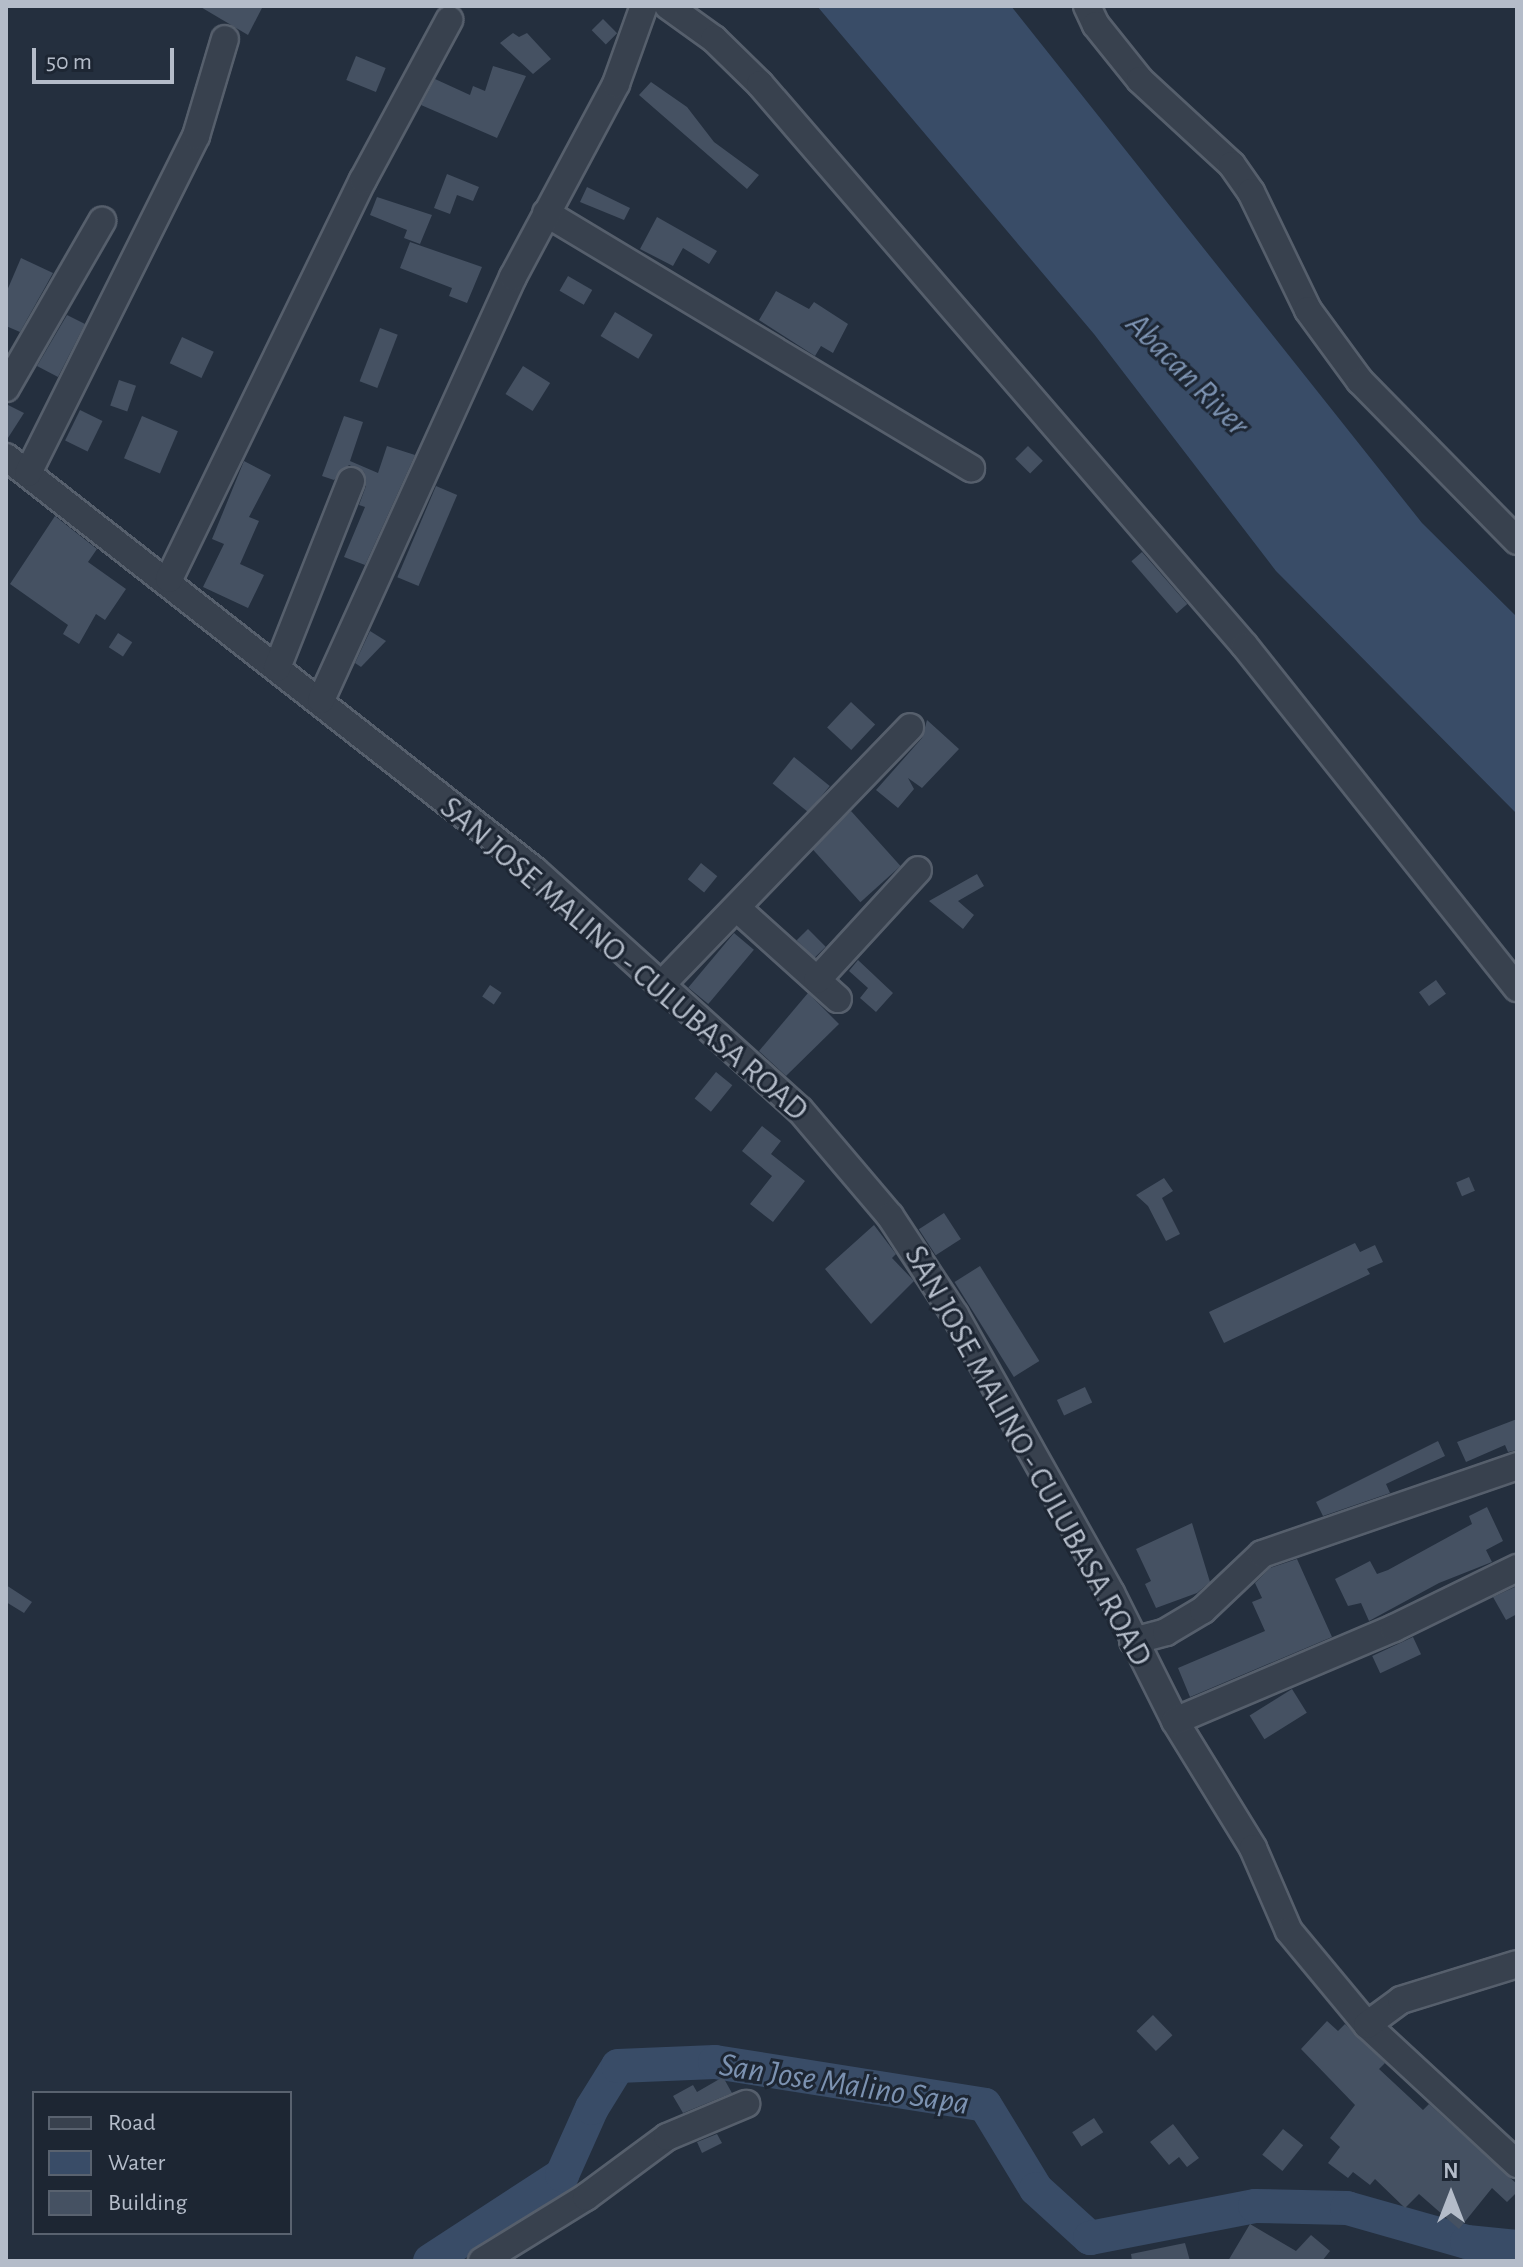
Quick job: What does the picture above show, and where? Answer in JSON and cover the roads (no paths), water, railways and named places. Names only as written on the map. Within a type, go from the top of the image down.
[{"type":"street","points":[[321,700],[369,603],[437,436],[546,213],[616,84],[644,6]]},
{"type":"street","points":[[668,6],[714,39],[791,119],[1245,646],[1517,988]]},
{"type":"street","points":[[1087,6],[1096,25],[1140,80],[1239,174],[1308,310],[1344,363],[1517,541]]},
{"type":"street","points":[[169,579],[363,180],[449,20]]},
{"type":"street","points":[[28,473],[196,136],[225,39]]},
{"type":"street","points":[[546,213],[971,468]]},
{"type":"street","points":[[6,388],[102,221]]},
{"type":"street","name":"SAN JOSE MALINO - CULUBASA ROAD","points":[[6,457],[169,579],[534,870],[800,1110],[890,1216],[955,1315],[1175,1721],[1253,1848],[1289,1931],[1367,2025],[1517,2164]]},
{"type":"street","points":[[277,668],[351,481]]},
{"type":"street","points":[[662,984],[739,910],[910,727]]},
{"type":"street","points":[[817,980],[918,870]]},
{"type":"street","points":[[739,910],[838,999]]},
{"type":"street","points":[[1133,1641],[1166,1632],[1203,1610],[1262,1554],[1517,1466]]},
{"type":"street","points":[[1175,1721],[1394,1628],[1517,1568]]},
{"type":"street","points":[[1367,2025],[1401,2000],[1517,1964]]},
{"type":"street","points":[[482,2261],[586,2197],[667,2137],[746,2104]]},
{"type":"water","name":"Abacan River","points":[[817,6],[1011,6],[1422,523],[1517,617],[1517,814],[1276,571],[1094,334]]},
{"type":"waterway","name":"San Jose Malino Sapa","points":[[430,2261],[562,2175],[592,2108],[618,2066],[715,2062],[985,2105],[1036,2189],[1090,2238],[1255,2206],[1347,2208],[1467,2242],[1517,2247]]}]
